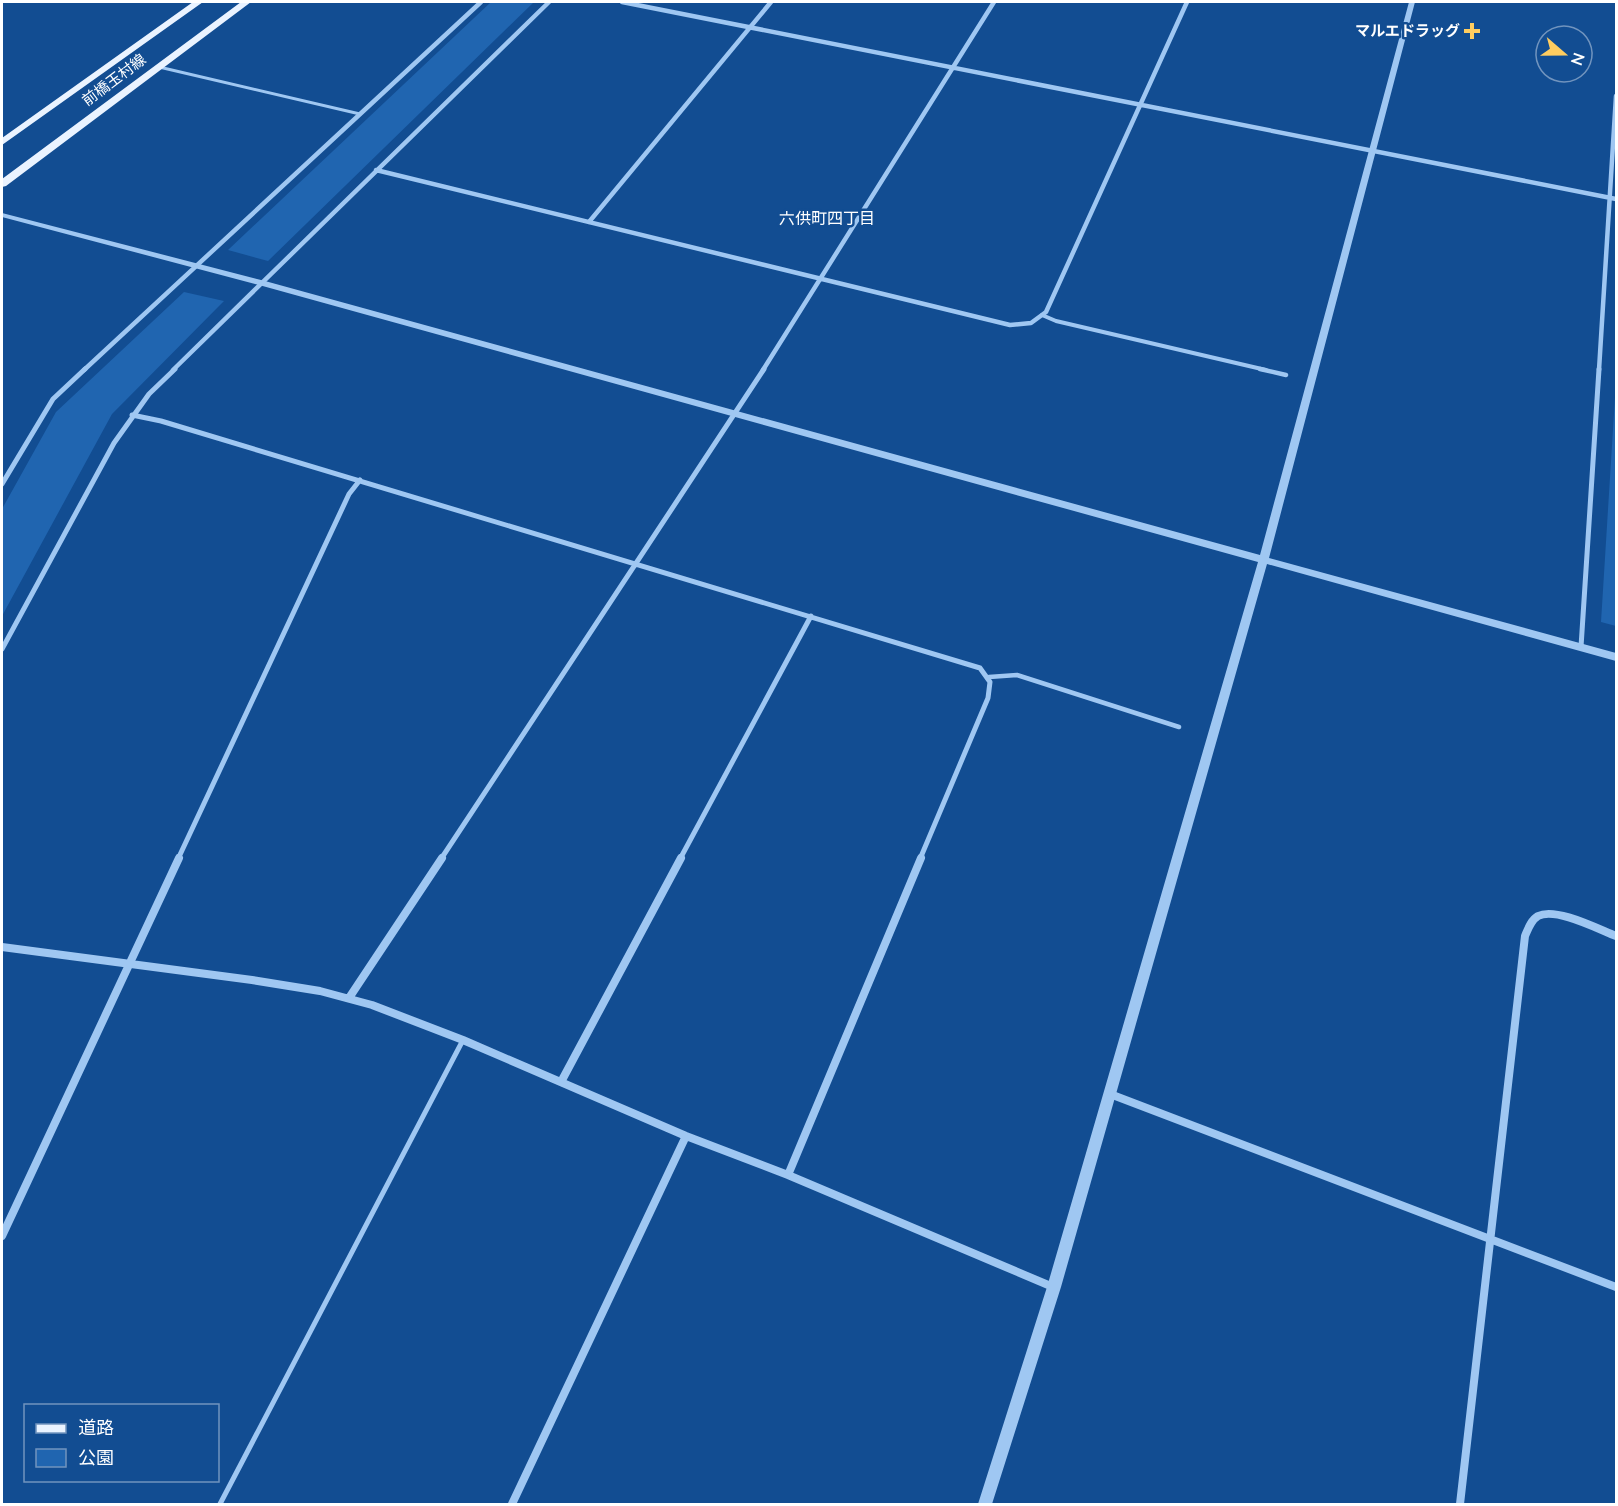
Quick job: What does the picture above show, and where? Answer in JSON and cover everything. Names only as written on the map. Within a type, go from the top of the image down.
[{"type":"main road","name":"前橋玉村線","points":[[2,142],[198,2]]},
{"type":"main road","name":"前橋玉村線","points":[[2,184],[246,2]]},
{"type":"street","points":[[2,484],[53,399],[481,2]]},
{"type":"street","points":[[2,650],[114,443],[149,394],[549,2]]},
{"type":"street","points":[[622,2],[1617,199]]},
{"type":"street","points":[[589,222],[771,2]]},
{"type":"street","points":[[349,998],[736,413],[994,2]]},
{"type":"street","points":[[376,170],[1010,325],[1031,323],[1042,315],[1187,2]]},
{"type":"street","points":[[985,1504],[1054,1287],[1264,558],[1412,2]]},
{"type":"street","points":[[1581,647],[1617,96]]},
{"type":"street","points":[[2,214],[197,265],[1617,657]]},
{"type":"street","points":[[1042,315],[1056,321],[1286,375]]},
{"type":"street","points":[[132,415],[360,480],[811,616],[980,668],[989,677],[991,681],[988,698],[788,1175]]},
{"type":"street","points":[[2,1236],[349,494],[360,480]]},
{"type":"street","points":[[561,1082],[811,616]]},
{"type":"street","points":[[989,677],[1017,675],[1179,727]]},
{"type":"street","points":[[1460,1504],[1525,936],[1531,922],[1537,917],[1550,914],[1617,936]]},
{"type":"street","points":[[2,947],[252,980],[349,998],[463,1040],[686,1136],[788,1175],[1054,1287]]},
{"type":"street","points":[[1109,1094],[1617,1287]]},
{"type":"street","points":[[512,1504],[686,1136]]},
{"type":"lane","points":[[158,66],[360,114]]},
{"type":"lane","points":[[220,1504],[463,1040]]},
{"type":"green space","points":[[491,2],[534,2],[268,261],[228,250]]},
{"type":"green space","points":[[184,292],[224,301],[112,414],[2,616],[2,509],[56,412]]},
{"type":"green space","points":[[1616,381],[1616,626],[1601,622]]},
{"type":"place","name":"マルエドラッグ","points":[[1472,31]]},
{"type":"district","name":"六供町四丁目","points":[[827,219]]}]
